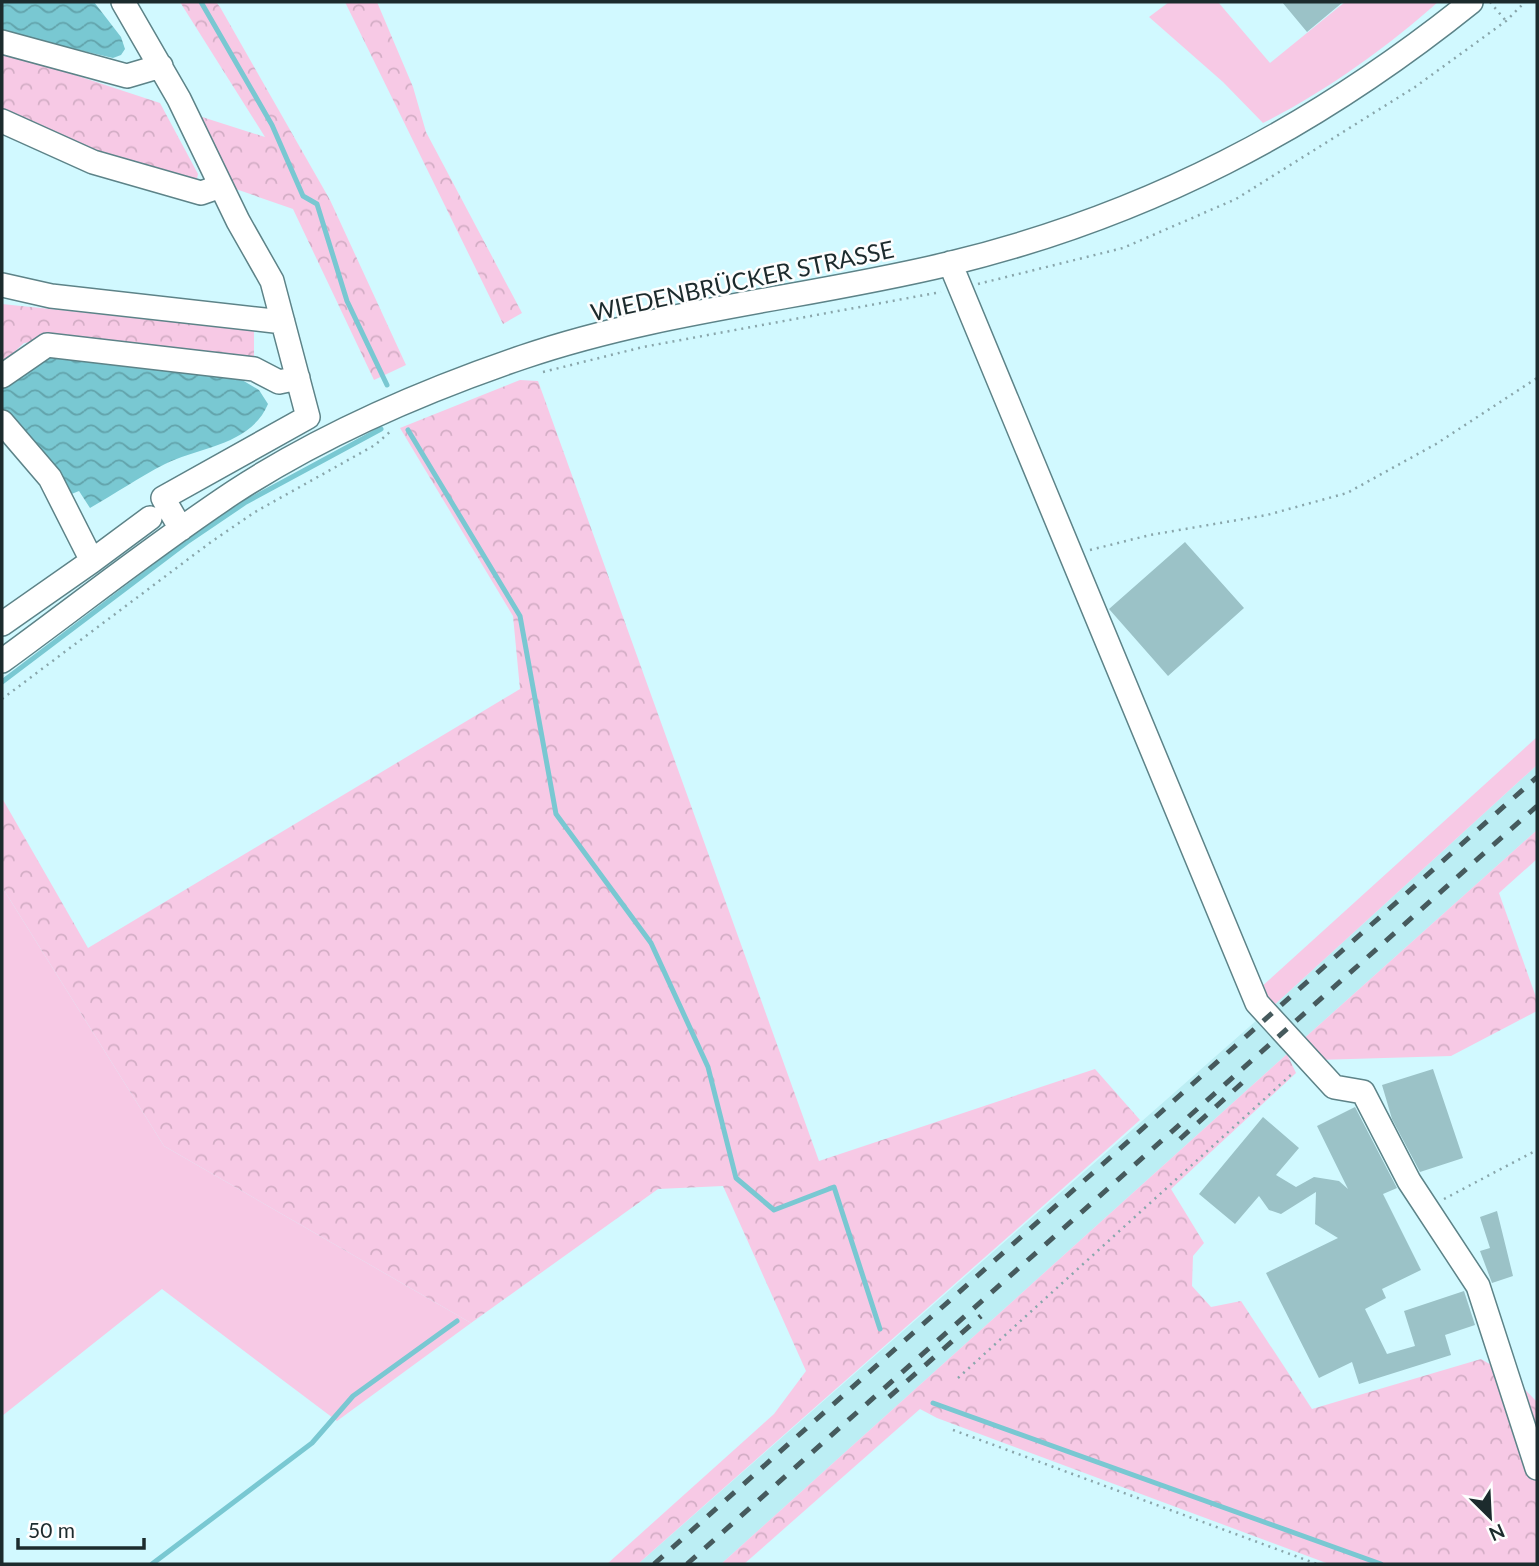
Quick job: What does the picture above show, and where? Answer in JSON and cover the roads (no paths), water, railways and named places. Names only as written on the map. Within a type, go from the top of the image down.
[{"type":"street","points":[[123,2],[161,66],[272,281],[308,417],[163,498],[181,529]]},
{"type":"street","name":"WIEDENBRÜCKER STRASSE","points":[[2,661],[237,490],[323,441],[410,399],[525,356],[638,323],[950,263],[1070,230],[1210,173],[1293,128],[1366,81],[1471,2]]},
{"type":"street","points":[[2,42],[127,76],[161,66]]},
{"type":"street","points":[[2,121],[93,162],[201,193],[221,186]]},
{"type":"street","points":[[950,263],[1257,1003],[1334,1087],[1363,1092],[1426,1208],[1478,1286],[1537,1468]]},
{"type":"street","points":[[2,285],[51,296],[283,322]]},
{"type":"street","points":[[2,376],[47,345],[254,369],[279,382],[298,378]]},
{"type":"street","points":[[2,422],[50,478],[92,561]]},
{"type":"street","points":[[2,624],[150,518]]},
{"type":"water","points":[[2,2],[94,2],[121,37],[125,49],[121,55],[113,58],[2,32]]},
{"type":"water","points":[[47,351],[232,374],[259,390],[268,404],[260,418],[237,437],[165,464],[90,508],[79,491],[69,495],[3,414],[2,385]]},
{"type":"waterway","points":[[201,2],[272,125],[303,196],[317,204],[347,301],[387,385]]},
{"type":"waterway","points":[[2,682],[187,542],[246,502],[381,429]]},
{"type":"waterway","points":[[408,430],[520,616],[556,814],[651,943],[708,1067],[736,1178],[774,1210],[834,1187],[880,1329]]},
{"type":"waterway","points":[[152,1564],[312,1443],[353,1396],[457,1321]]},
{"type":"waterway","points":[[933,1403],[1381,1564]]},
{"type":"railway","points":[[654,1564],[1537,777]]},
{"type":"railway","points":[[687,1564],[1537,806]]},
{"type":"railway","points":[[1180,1139],[1242,1083]]},
{"type":"railway","points":[[889,1397],[981,1316]]}]
